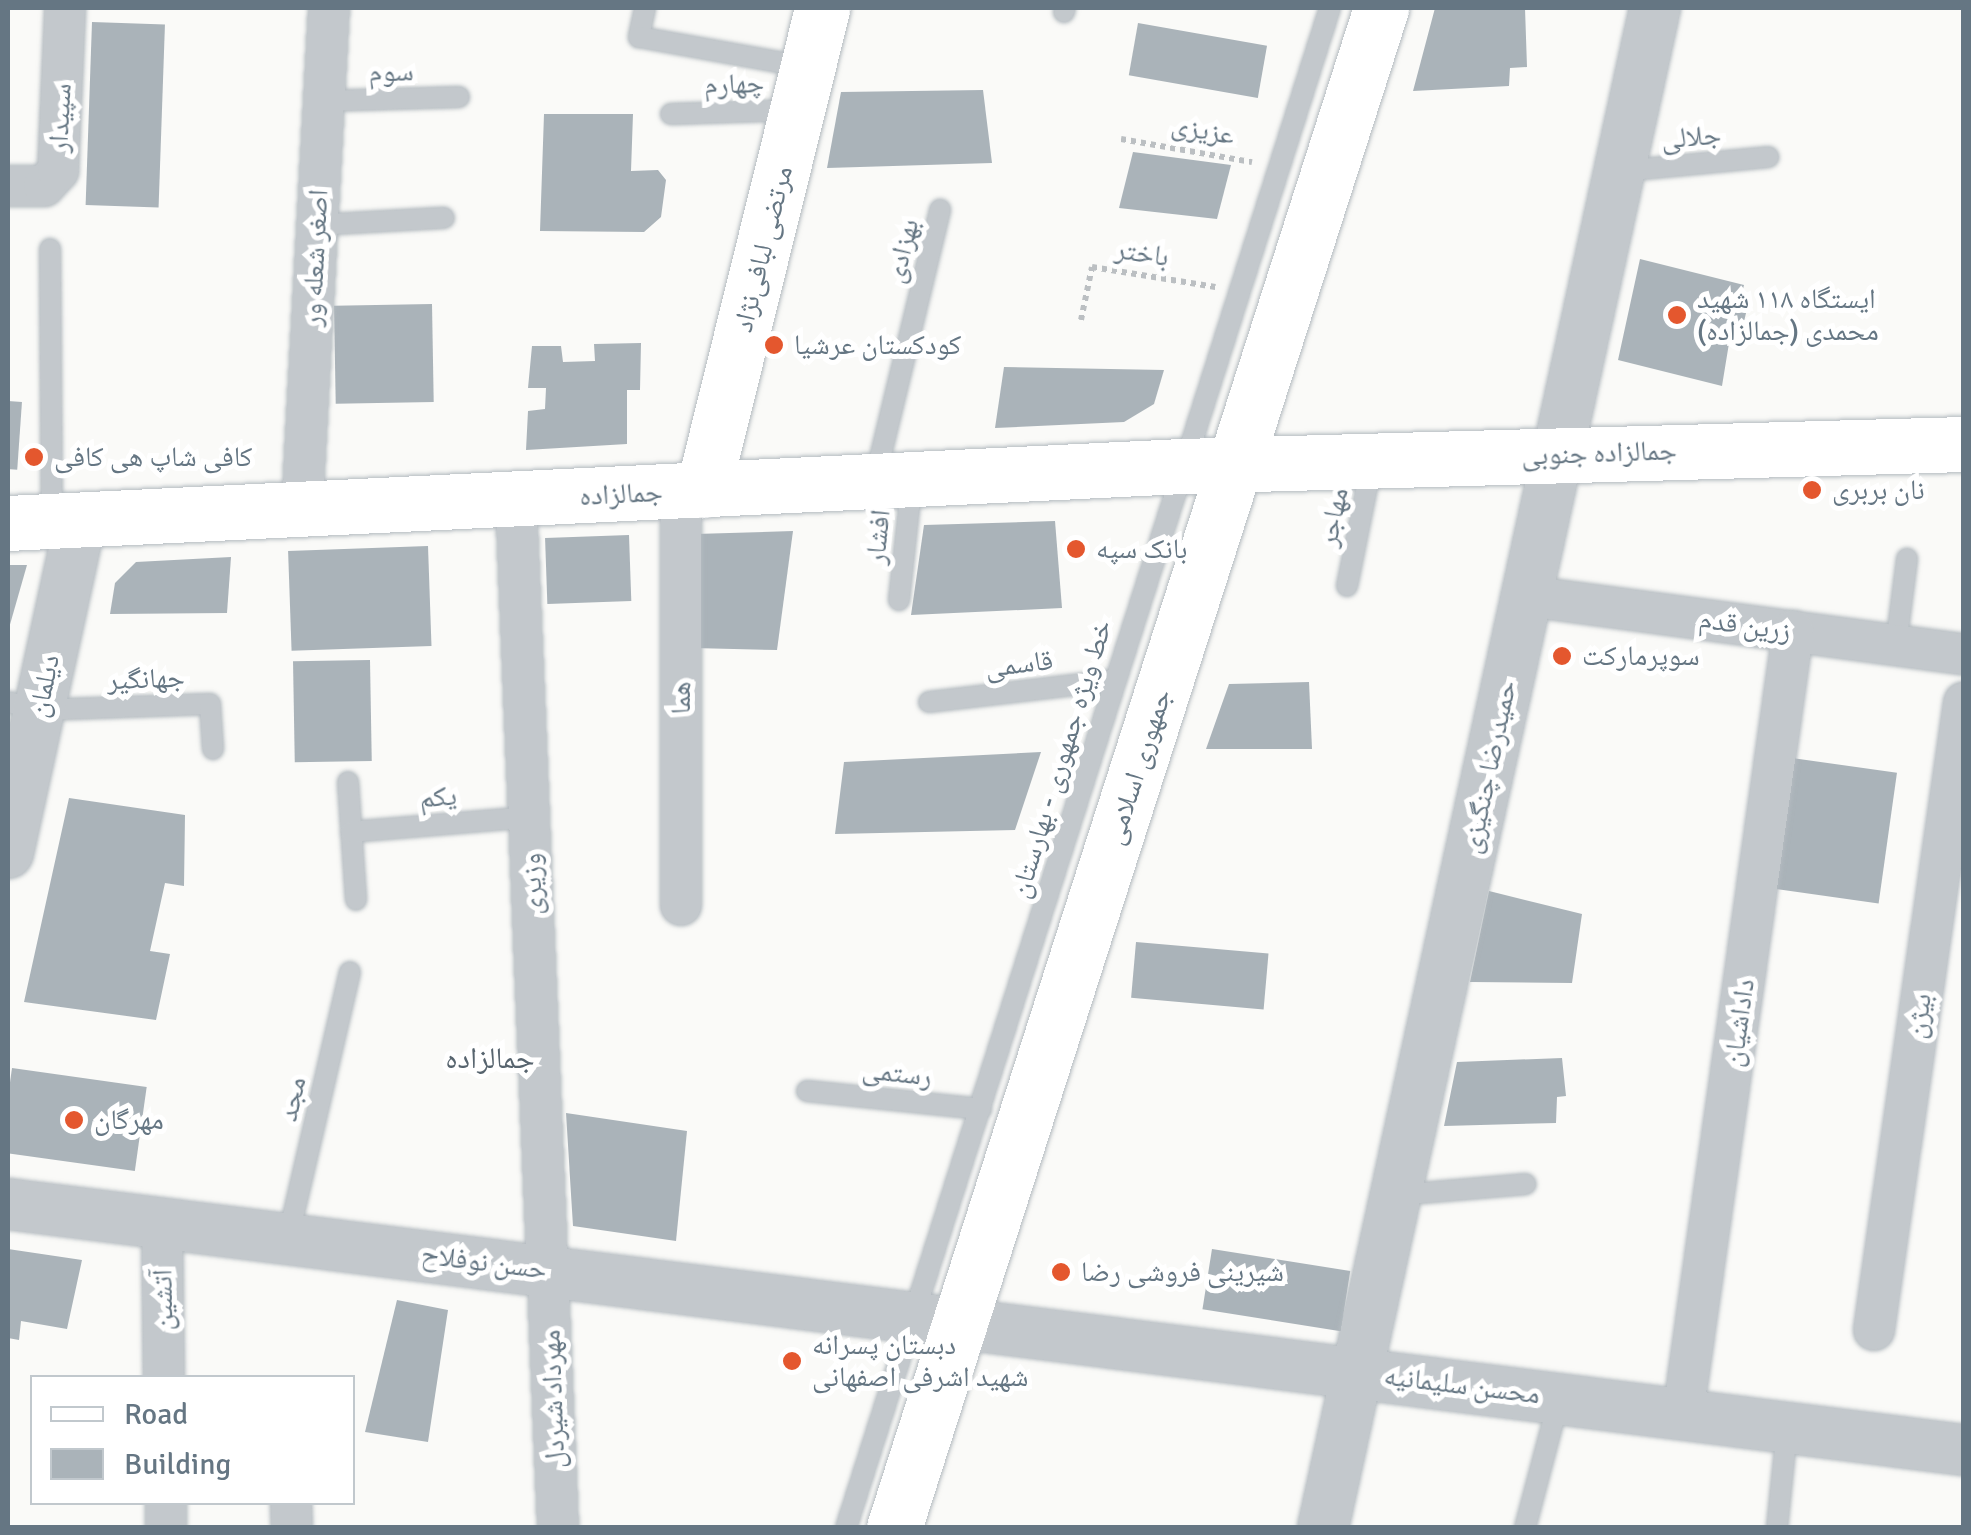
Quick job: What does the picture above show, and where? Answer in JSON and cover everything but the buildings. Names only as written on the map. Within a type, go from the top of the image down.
[{"type":"main road","name":"مرتضی لبافی‌نژاد","points":[[692,490],[822,8]]},
{"type":"main road","name":"جمهوری اسلامی","points":[[894,1528],[937,1318],[1208,466],[1381,8]]},
{"type":"main road","name":"جمالزاده جنوبی","points":[[1208,466],[1964,444]]},
{"type":"main road","name":"جمالزاده","points":[[47,521],[1208,466]]},
{"type":"street","name":"سپیدار","points":[[8,186],[44,186],[58,171],[65,8]]},
{"type":"street","name":"اصغر شعله ور","points":[[302,509],[329,8]]},
{"type":"street","name":"حمیدرضا چنگیزی","points":[[1323,1528],[1655,8]]},
{"type":"street","name":"هما","points":[[681,905],[692,490]]},
{"type":"street","name":"وزیری","points":[[516,499],[548,1270]]},
{"type":"street","name":"دیلمان","points":[[8,853],[47,521]]},
{"type":"street","name":"زرین قدم","points":[[1526,596],[1964,654]]},
{"type":"street","name":"داداشیان","points":[[1683,1414],[1793,631]]},
{"type":"street","name":"بیژن","points":[[1874,1330],[1964,702]]},
{"type":"street","name":"حسن نوفلاح","points":[[8,1204],[937,1318]]},
{"type":"street","name":"آتشین","points":[[162,1223],[164,1375]]},
{"type":"street","name":"مهرداد شیردل","points":[[548,1270],[558,1528]]},
{"type":"street","name":"محسن سلیمانیه","points":[[937,1318],[1964,1450]]},
{"type":"lane","points":[[645,8],[639,37],[802,89]]},
{"type":"lane","name":"خط ویژه جمهوری - بهارستان","points":[[846,1528],[937,1318],[981,1109],[1115,680],[1208,466],[1238,291],[1330,8]]},
{"type":"lane","name":"چهارم","points":[[672,114],[802,89]]},
{"type":"lane","name":"سوم","points":[[324,102],[459,97]]},
{"type":"lane","name":"جلالی","points":[[1620,171],[1768,157]]},
{"type":"lane","name":"بهزادی","points":[[893,480],[940,210]]},
{"type":"lane","points":[[317,226],[444,218]]},
{"type":"lane","points":[[47,521],[50,249]]},
{"type":"lane","name":"مهاجر","points":[[1347,586],[1372,460]]},
{"type":"lane","name":"افشار","points":[[893,480],[900,600]]},
{"type":"lane","points":[[1896,645],[1907,559]]},
{"type":"lane","name":"قاسمی","points":[[929,702],[1115,680]]},
{"type":"lane","name":"جهانگیر","points":[[23,706],[210,704],[213,749]]},
{"type":"lane","points":[[348,782],[356,900]]},
{"type":"lane","name":"یکم","points":[[351,832],[529,817]]},
{"type":"lane","name":"مجد","points":[[288,1238],[350,972]]},
{"type":"lane","name":"رستمی","points":[[807,1091],[981,1109]]},
{"type":"lane","points":[[1396,1195],[1526,1184]]},
{"type":"lane","points":[[1525,1528],[1559,1398]]},
{"type":"lane","points":[[1778,1528],[1787,1427]]},
{"type":"path","name":"عزیزی","points":[[1121,139],[1278,166]]},
{"type":"path","name":"باختر","points":[[1081,320],[1092,267],[1238,291]]},
{"type":"place","name":"ایستگاه ۱۱۸ شهید محمدی (جمالزاده)","points":[[1677,315]]},
{"type":"place","name":"کودکستان عرشیا","points":[[774,345]]},
{"type":"place","name":"کافی شاپ هی کافی","points":[[34,457]]},
{"type":"place","name":"نان بربری","points":[[1812,490]]},
{"type":"place","name":"بانک سپه","points":[[1076,549]]},
{"type":"place","name":"سوپرمارکت","points":[[1562,656]]},
{"type":"place","name":"مهرگان","points":[[74,1120]]},
{"type":"place","name":"شیرینی فروشی رضا","points":[[1061,1272]]},
{"type":"place","name":"دبستان پسرانه شهید اشرفی اصفهانی","points":[[792,1361]]},
{"type":"district","name":"جمالزاده","points":[[490,1059]]}]
